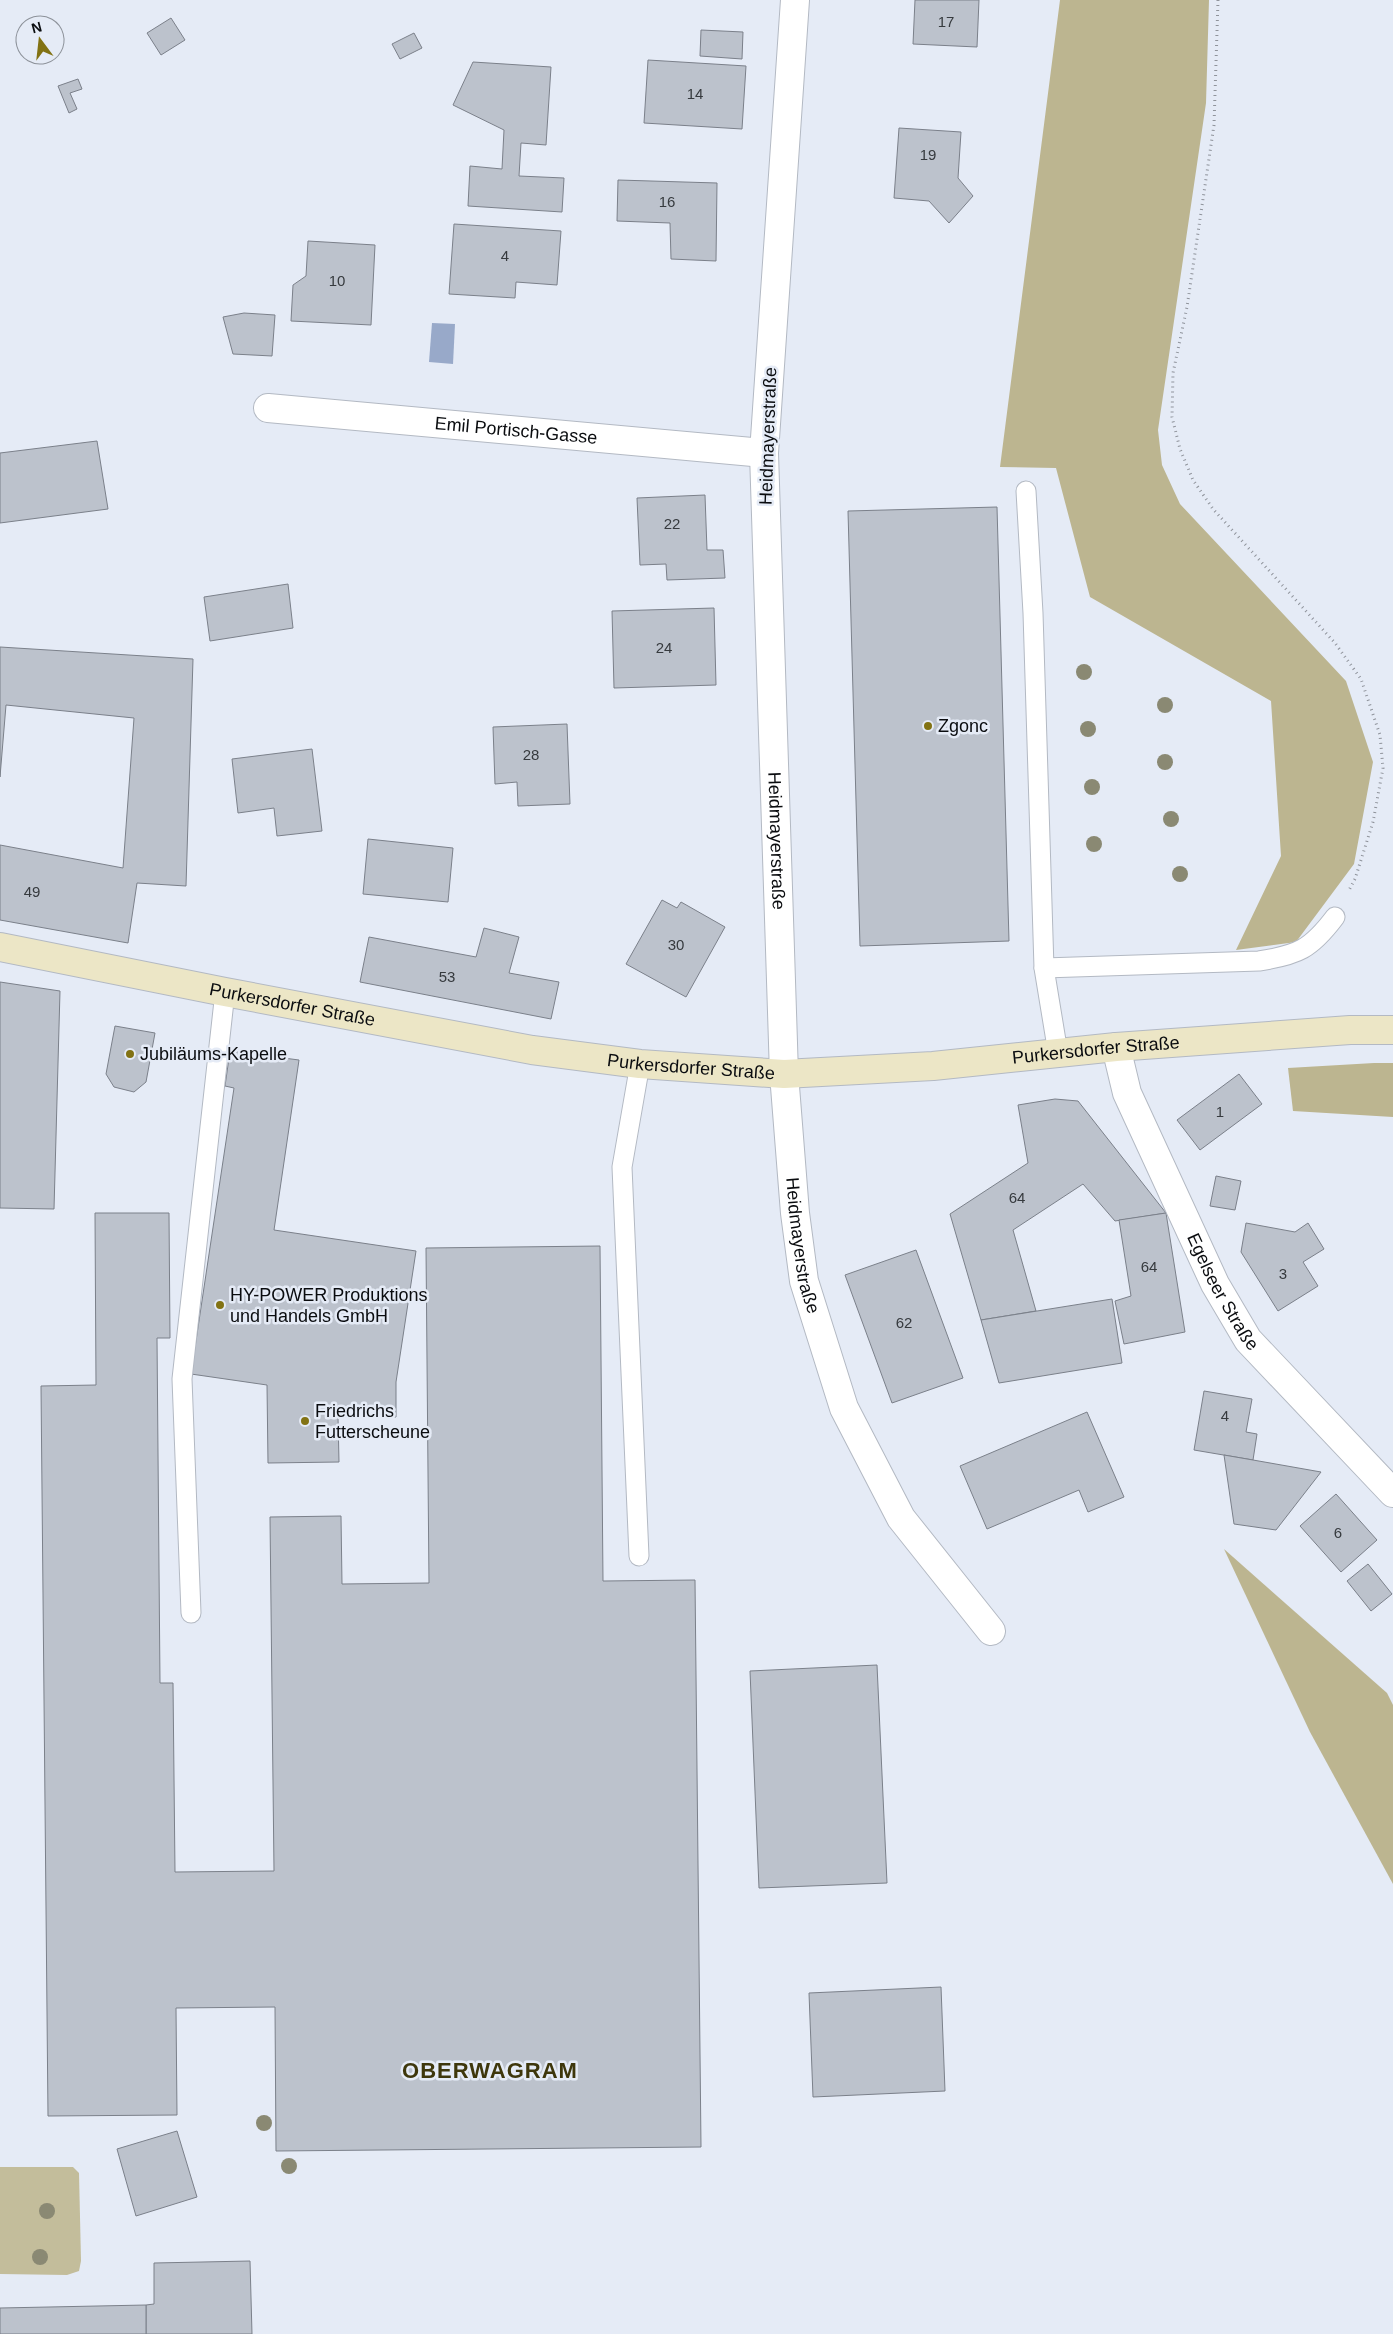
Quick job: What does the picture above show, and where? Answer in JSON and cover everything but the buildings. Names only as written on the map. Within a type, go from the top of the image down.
[{"type":"main road","name":"Purkersdorfer Straße","points":[[0,947],[532,1050],[640,1064],[784,1074],[933,1066],[1116,1047],[1350,1030],[1393,1030]]},
{"type":"street","name":"Heidmayerstraße","points":[[795,0],[764,453],[784,1074],[804,1281],[844,1408],[901,1518],[991,1631]]},
{"type":"street","name":"Emil Portisch-Gasse","points":[[268,408],[764,453]]},
{"type":"street","name":"Egelseer Straße","points":[[1116,1047],[1127,1093],[1215,1284],[1236,1321],[1248,1340],[1393,1493]]},
{"type":"lane","points":[[1026,491],[1033,613],[1044,968],[1058,1053]]},
{"type":"lane","points":[[1044,968],[1259,961],[1286,957],[1307,948],[1324,932],[1335,917]]},
{"type":"lane","points":[[191,1613],[182,1379],[225,992]]},
{"type":"lane","points":[[639,1556],[622,1166],[640,1064]]},
{"type":"path","points":[[1218,0],[1214,125],[1187,307],[1173,372],[1172,417],[1180,449],[1193,480],[1213,509],[1335,643],[1361,679],[1380,735],[1383,768],[1373,822],[1355,880],[1335,917]]},
{"type":"shaded area","points":[[1060,0],[1209,0],[1206,103],[1158,430],[1162,465],[1180,504],[1346,681],[1373,762],[1354,864],[1296,942],[1236,950],[1281,856],[1271,701],[1090,597],[1056,468],[1000,467]]},
{"type":"shaded area","points":[[1393,1063],[1393,1117],[1293,1111],[1288,1068]]},
{"type":"shaded area","points":[[1224,1549],[1387,1693],[1393,1705],[1393,1884],[1310,1732]]},
{"type":"shaded area","points":[[0,2167],[73,2167],[79,2173],[81,2261],[79,2271],[67,2275],[0,2274]]},
{"type":"water","points":[[432,323],[455,324],[453,364],[429,362]]},
{"type":"place","name":"Zgonc","points":[[928,726]]},
{"type":"place","name":"Jubiläums-Kapelle","points":[[130,1054]]},
{"type":"place","name":"HY-POWER Produktions und Handels GmbH","points":[[220,1305]]},
{"type":"place","name":"Friedrichs Futterscheune","points":[[305,1421]]},
{"type":"district","name":"OBERWAGRAM","points":[[490,2070]]}]
